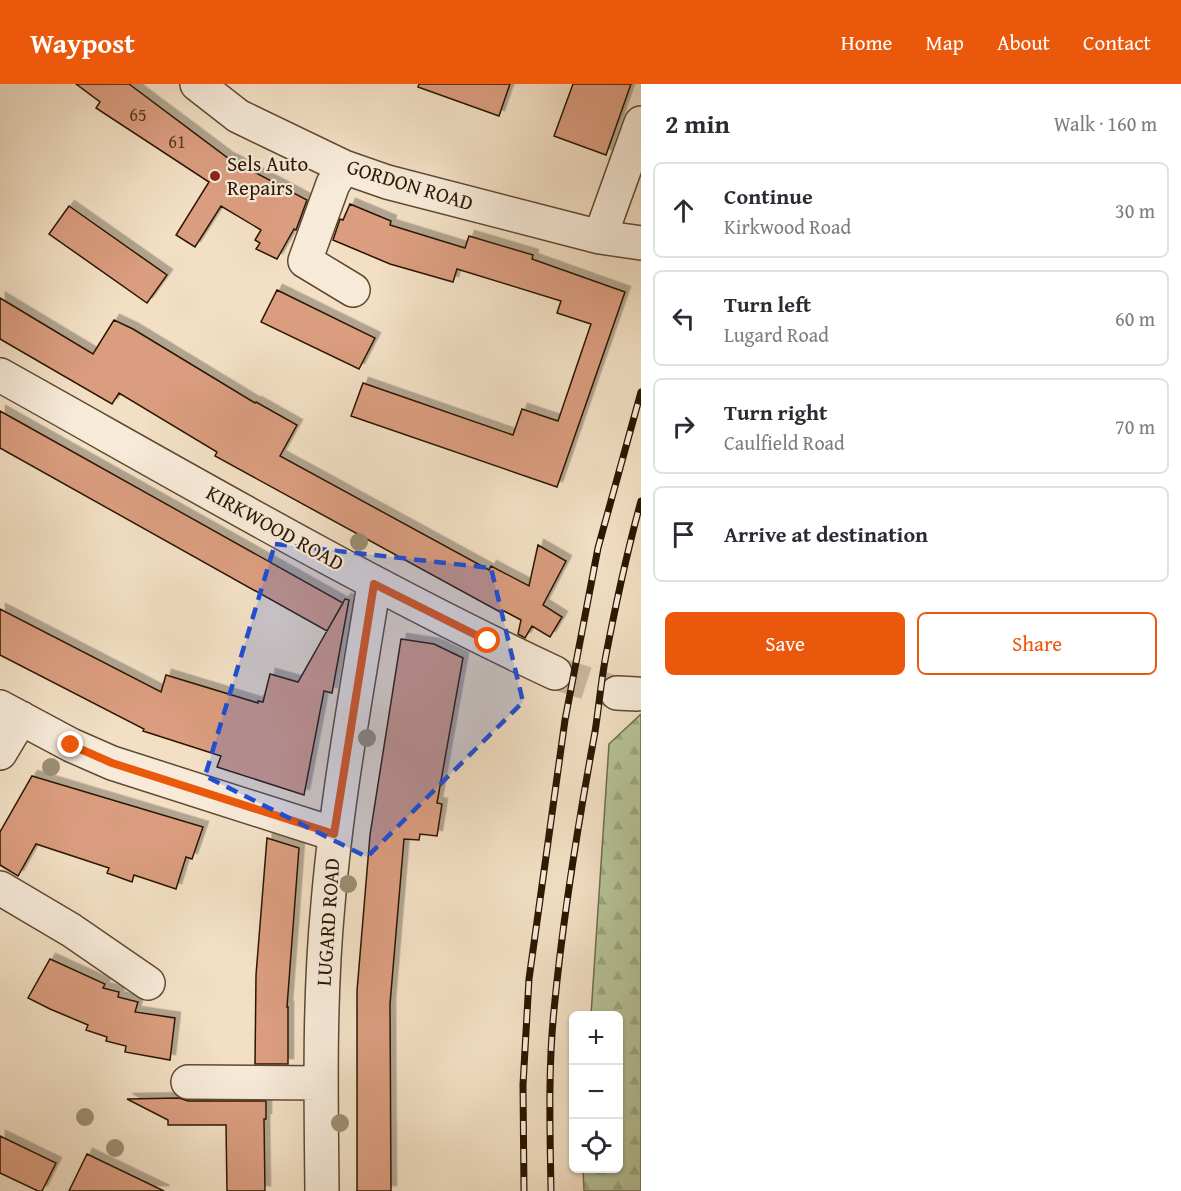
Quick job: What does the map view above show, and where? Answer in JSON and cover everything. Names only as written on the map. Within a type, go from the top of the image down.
[{"type":"street","name":"GORDON ROAD","points":[[196,84],[238,116],[344,167],[387,182],[600,237],[641,243]]},
{"type":"street","points":[[600,237],[641,123]]},
{"type":"street","points":[[344,167],[333,184],[305,261],[353,290]]},
{"type":"street","name":"KIRKWOOD ROAD","points":[[0,375],[374,584],[555,673]]},
{"type":"street","name":"LUGARD ROAD","points":[[322,1191],[322,992],[327,907],[334,834],[374,584]]},
{"type":"street","points":[[0,753],[10,712],[71,745],[112,763],[334,834]]},
{"type":"street","points":[[0,888],[71,930],[148,983]]},
{"type":"street","points":[[188,1083],[321,1083]]},
{"type":"highlighted area","points":[[275,544],[491,568],[523,702],[367,857],[205,776]]},
{"type":"green space","points":[[641,714],[641,1191],[584,1191],[583,1173],[623,1173],[623,1011],[591,1011],[609,744]]},
{"type":"building","points":[[76,84],[129,84],[228,158],[307,200],[296,230],[294,229],[277,259],[256,249],[260,243],[255,240],[261,230],[221,206],[195,247],[176,235],[209,182],[96,108],[100,102]]},
{"type":"building","points":[[419,84],[510,84],[499,116],[418,87]]},
{"type":"building","points":[[573,84],[631,84],[606,155],[554,136]]},
{"type":"building","points":[[350,204],[391,221],[390,225],[465,248],[469,236],[533,255],[532,259],[625,292],[557,487],[351,416],[363,383],[513,435],[522,409],[558,421],[591,324],[557,313],[561,301],[457,269],[453,282],[390,264],[333,240],[340,219],[343,220]]},
{"type":"building","points":[[69,206],[167,275],[147,303],[49,234]]},
{"type":"building","points":[[277,290],[375,338],[359,369],[261,322]]},
{"type":"building","points":[[0,298],[93,354],[114,320],[133,329],[255,403],[297,425],[280,456],[489,570],[491,566],[529,586],[538,545],[566,561],[543,605],[562,617],[550,637],[532,626],[525,638],[518,634],[521,620],[504,611],[502,613],[215,456],[217,452],[119,393],[112,404],[0,339]]},
{"type":"building","points":[[0,411],[343,603],[327,631],[0,448]]},
{"type":"building","points":[[345,599],[349,600],[332,693],[324,691],[304,795],[217,767],[221,756],[143,731],[144,729],[0,655],[0,609],[161,692],[166,675],[258,703],[258,701],[263,702],[270,674],[298,682]]},
{"type":"building","points":[[401,639],[434,644],[463,658],[437,803],[442,804],[437,836],[420,834],[419,840],[404,839],[390,1004],[391,1191],[357,1191],[357,991],[370,835]]},
{"type":"building","points":[[32,776],[203,827],[192,859],[186,857],[176,889],[134,875],[132,882],[107,873],[109,868],[36,844],[18,876],[0,865],[0,832]]},
{"type":"building","points":[[267,838],[299,848],[287,1007],[288,1064],[255,1064],[256,975]]},
{"type":"building","points":[[50,959],[105,984],[103,988],[119,992],[118,997],[138,1002],[135,1012],[175,1018],[170,1060],[125,1052],[126,1046],[106,1041],[107,1037],[86,1030],[88,1025],[28,998]]},
{"type":"building","points":[[179,1098],[188,1101],[266,1101],[265,1191],[227,1191],[226,1125],[168,1125],[168,1120],[127,1099]]},
{"type":"building","points":[[0,1136],[56,1163],[42,1191],[0,1173]]},
{"type":"building","points":[[87,1154],[164,1191],[69,1191]]},
{"type":"tunnel","points":[[555,673],[617,693]]},
{"type":"railway","points":[[524,1191],[523,1085],[529,979],[565,720],[598,548],[641,392]]},
{"type":"railway","points":[[551,1191],[551,1055],[554,1010],[571,870],[606,655],[641,501]]},
{"type":"place","name":"Sels Auto Repairs","points":[[215,176]]},
{"type":"route","points":[[71,745],[112,763],[334,834],[374,584],[488,641]]}]
